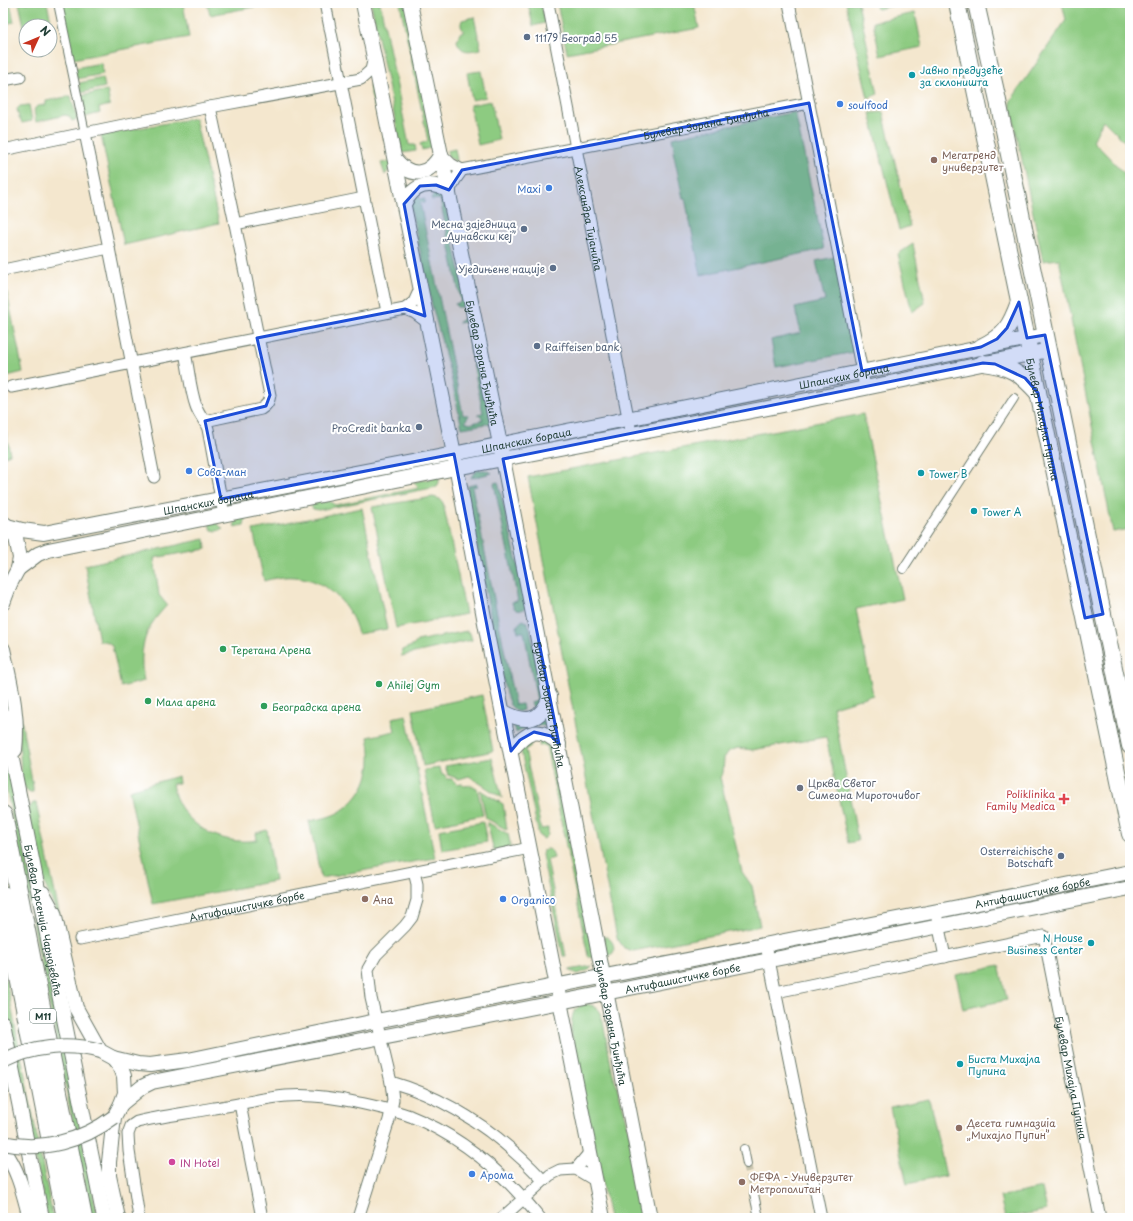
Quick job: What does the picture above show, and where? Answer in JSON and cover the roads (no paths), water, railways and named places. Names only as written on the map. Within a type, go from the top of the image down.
[{"type":"highway","name":"Булевар Арсенија Чарнојевића","points":[[3,815],[82,1218]]},
{"type":"highway","name":"M11","points":[[3,894],[66,1218]]},
{"type":"main road","name":"Булевар Михајла Пупина","points":[[957,3],[1130,834]]},
{"type":"main road","name":"Булевар Михајла Пупина","points":[[976,3],[1130,746]]},
{"type":"main road","points":[[981,347],[997,339],[1007,328],[1013,320],[1019,302]]},
{"type":"main road","points":[[984,363],[995,364],[1010,369],[1024,378],[1038,393]]},
{"type":"main road","points":[[1085,618],[1103,614]]},
{"type":"street","points":[[58,3],[109,248],[154,476]]},
{"type":"street","points":[[325,3],[387,312]]},
{"type":"street","points":[[363,3],[404,204],[426,322],[454,454],[488,638],[504,712],[603,1218]]},
{"type":"street","name":"Булевар Зорана Ђинђића","points":[[410,3],[550,696],[602,977],[650,1218]]},
{"type":"street","name":"Александра Тијанића","points":[[548,3],[632,433]]},
{"type":"street","points":[[789,3],[866,387]]},
{"type":"street","points":[[3,150],[210,107],[362,79],[371,70],[374,57]]},
{"type":"street","points":[[3,80],[20,77]]},
{"type":"street","points":[[362,79],[375,87],[381,96]]},
{"type":"street","name":"Булевар Зорана Ђинђића","points":[[462,170],[809,103]]},
{"type":"street","points":[[205,421],[261,409],[266,406],[270,395],[210,107]]},
{"type":"street","points":[[395,159],[402,168],[410,172],[419,173],[432,167],[441,154],[451,164],[462,170],[449,191],[436,185],[420,186],[411,193],[404,204]]},
{"type":"street","points":[[235,224],[364,198]]},
{"type":"street","points":[[3,270],[109,248]]},
{"type":"street","points":[[405,309],[414,302],[420,289]]},
{"type":"street","points":[[11,387],[405,309],[416,312],[426,322]]},
{"type":"street","name":"Шпанских бораца","points":[[18,569],[38,554],[48,550],[632,433],[783,405],[984,363],[1028,346],[1047,342]]},
{"type":"street","name":"Шпанских бораца","points":[[5,524],[22,530],[44,533],[454,454],[981,347],[1028,346]]},
{"type":"street","points":[[185,353],[195,404],[199,414],[205,421],[210,440],[224,515]]},
{"type":"street","points":[[903,570],[1014,398]]},
{"type":"street","points":[[3,603],[6,586],[18,569],[20,558],[16,538],[5,524]]},
{"type":"street","points":[[3,649],[14,706],[16,734],[13,764]]},
{"type":"street","points":[[504,712],[514,717],[530,718],[540,715],[550,696]]},
{"type":"street","name":"Булевар Арсенија Чарнојевића","points":[[3,715],[104,1218]]},
{"type":"street","points":[[511,752],[520,740],[534,732],[541,732],[551,736],[559,744]]},
{"type":"street","name":"Антифашистичке борбе","points":[[80,939],[530,848]]},
{"type":"street","points":[[358,1218],[391,1111],[392,1100],[390,1082],[369,988],[368,969],[376,955],[405,926],[412,916],[417,900],[417,884],[414,872]]},
{"type":"street","name":"Антифашистичке борбе","points":[[113,1058],[138,1064],[150,1065],[188,1060],[376,1021],[935,912],[1130,872]]},
{"type":"street","points":[[36,884],[54,913],[76,1008],[100,1051]]},
{"type":"street","name":"Антифашистичке борбе","points":[[121,1104],[137,1091],[152,1082],[380,1038],[1130,888]]},
{"type":"street","points":[[776,992],[945,957],[935,912]]},
{"type":"street","name":"Булевар Михајла Пупина","points":[[945,957],[1044,936],[1100,1218]]},
{"type":"street","points":[[766,945],[820,1218]]},
{"type":"street","points":[[3,1023],[42,1218]]},
{"type":"street","points":[[3,1060],[19,1053],[56,1047],[79,1047],[100,1051],[113,1058],[121,1068],[124,1076],[125,1093],[114,1117],[109,1162],[109,1176],[118,1218]]},
{"type":"street","points":[[390,1082],[406,1086],[437,1099],[474,1120],[512,1150],[542,1180]]},
{"type":"street","points":[[140,1218],[129,1151],[128,1134],[131,1126],[144,1120],[286,1096],[316,1096],[346,1100],[411,1117],[458,1141],[485,1160],[523,1198],[540,1218]]},
{"type":"street","points":[[240,1104],[262,1218]]},
{"type":"street","points":[[3,1143],[13,1146],[37,1146],[63,1142],[82,1136],[100,1127],[114,1117]]},
{"type":"street","points":[[3,1149],[11,1160],[19,1176],[30,1218]]},
{"type":"street","points":[[744,1149],[747,1164]]},
{"type":"street","points":[[576,1169],[590,1152]]},
{"type":"street","points":[[502,1218],[542,1180],[556,1172],[576,1169],[596,1182]]},
{"type":"street","points":[[754,1194],[759,1218]]},
{"type":"tunnel","points":[[747,1164],[754,1194]]},
{"type":"place","name":"11179 Београд 55","points":[[527,37]]},
{"type":"place","name":"Јавно предузеће за склоништа","points":[[912,75]]},
{"type":"place","name":"soulfood","points":[[840,104]]},
{"type":"place","name":"Мегатренд универзитет","points":[[934,160]]},
{"type":"place","name":"Maxi","points":[[549,188]]},
{"type":"place","name":"Месна заједница „Дунавски кеј”","points":[[524,229]]},
{"type":"place","name":"Уједињене нације","points":[[553,268]]},
{"type":"place","name":"Raiffeisen bank","points":[[537,346]]},
{"type":"place","name":"ProCredit banka","points":[[419,427]]},
{"type":"place","name":"Сова-ман","points":[[189,471]]},
{"type":"place","name":"Tower B","points":[[921,473]]},
{"type":"place","name":"Tower A","points":[[974,511]]},
{"type":"place","name":"Теретана Арена","points":[[223,649]]},
{"type":"place","name":"Ahilej Gym","points":[[379,684]]},
{"type":"place","name":"Мала арена","points":[[148,701]]},
{"type":"place","name":"Београдска арена","points":[[264,706]]},
{"type":"place","name":"Црква Светог Симеона Мироточивог","points":[[800,788]]},
{"type":"place","name":"Poliklinika Family Medica","points":[[1064,799]]},
{"type":"place","name":"Osterreichische Botschaft","points":[[1061,856]]},
{"type":"place","name":"Ана","points":[[365,899]]},
{"type":"place","name":"Organico","points":[[503,899]]},
{"type":"place","name":"N House Business Center","points":[[1091,943]]},
{"type":"place","name":"Биста Михајла Пупина","points":[[960,1064]]},
{"type":"place","name":"Десета гимназија „Михајло Пупин”","points":[[959,1128]]},
{"type":"place","name":"IN Hotel","points":[[172,1162]]},
{"type":"place","name":"Арома","points":[[472,1174]]},
{"type":"place","name":"ФЕФА - Универзитет Метрополитан","points":[[742,1182]]}]
